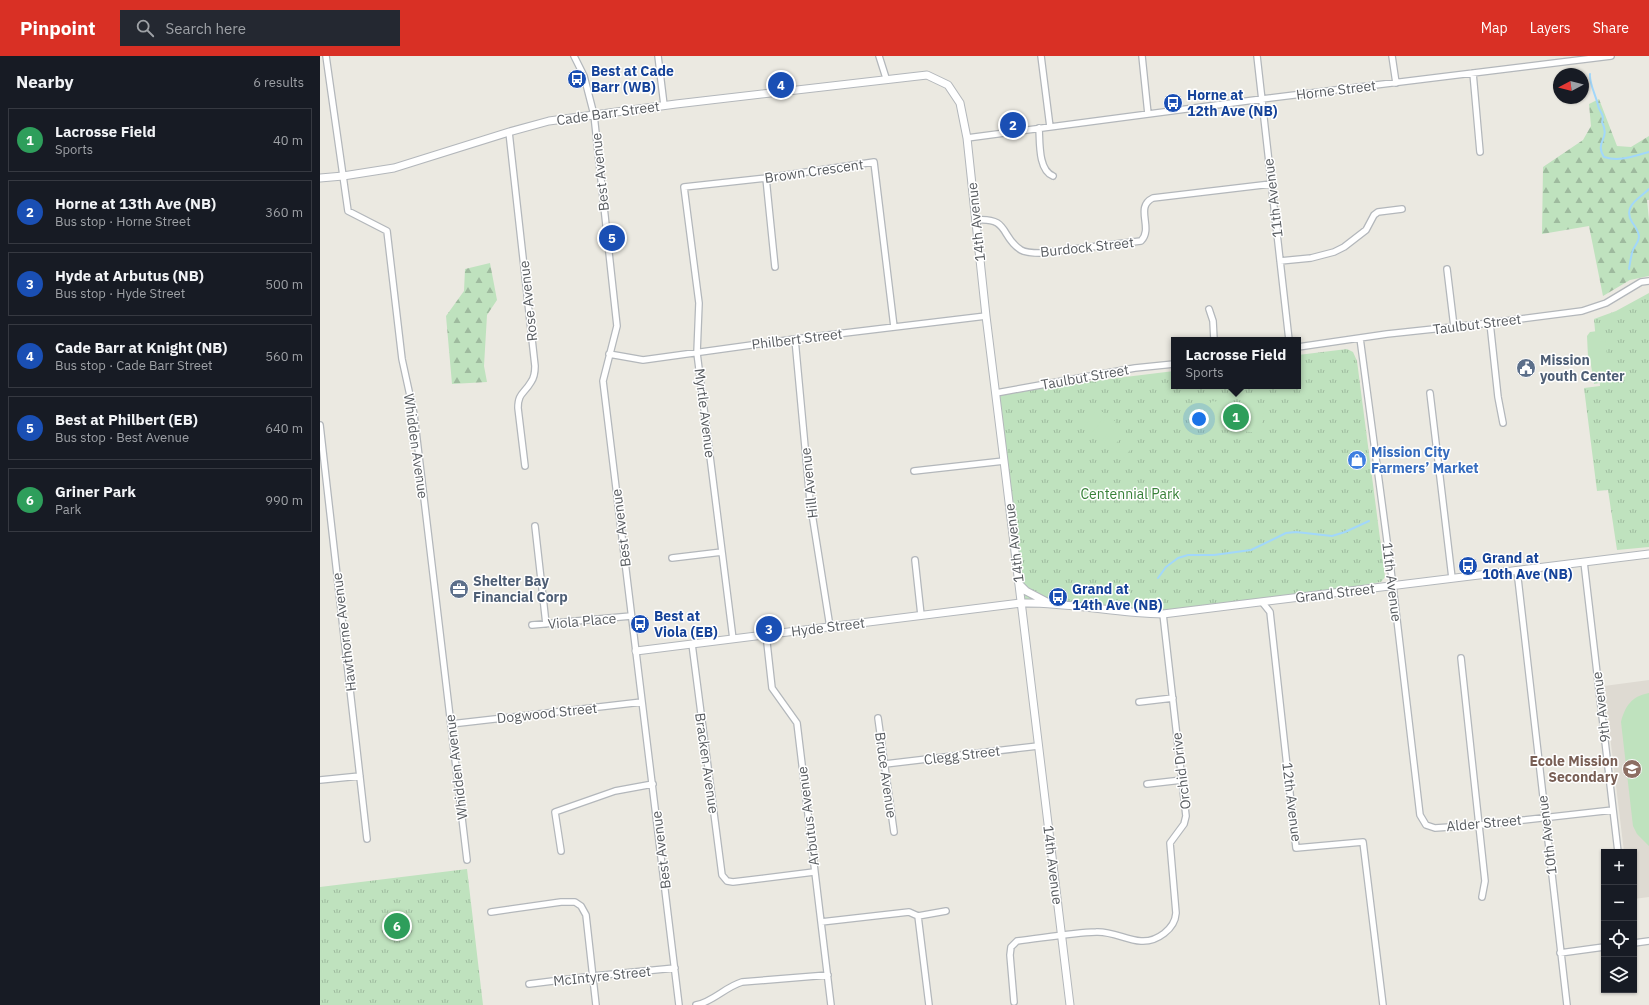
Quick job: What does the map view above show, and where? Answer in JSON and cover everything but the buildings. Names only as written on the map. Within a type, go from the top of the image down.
[{"type":"street","name":"Whidden Avenue","points":[[326,56],[348,211],[387,231],[402,359],[414,414],[466,860]]},
{"type":"street","name":"Best Avenue","points":[[574,56],[584,76],[594,115],[617,326],[602,381],[653,784],[679,1005]]},
{"type":"street","points":[[658,56],[664,105]]},
{"type":"street","points":[[879,56],[886,78]]},
{"type":"street","points":[[1041,56],[1050,127]]},
{"type":"street","points":[[1142,56],[1148,114]]},
{"type":"street","name":"11th Avenue","points":[[1257,56],[1270,184],[1289,337]]},
{"type":"street","points":[[1392,56],[1396,83]]},
{"type":"street","name":"Horne Street","points":[[967,138],[1580,58],[1611,56]]},
{"type":"street","points":[[1473,73],[1480,152]]},
{"type":"street","name":"Cade Barr Street","points":[[320,178],[394,168],[548,121],[664,105],[886,78],[927,75],[948,85]]},
{"type":"street","name":"14th Avenue","points":[[948,85],[960,103],[967,138],[986,316],[1070,1005]]},
{"type":"street","points":[[1039,128],[1045,169],[1053,176]]},
{"type":"street","name":"Rose Avenue","points":[[509,132],[535,366],[534,375],[531,382],[521,393],[518,400],[525,466]]},
{"type":"street","name":"Brown Crescent","points":[[684,187],[766,178],[874,162],[894,327]]},
{"type":"street","points":[[766,178],[775,268]]},
{"type":"street","name":"Burdock Street","points":[[976,220],[985,219],[995,221],[1002,226],[1021,250],[1040,254],[1141,241],[1145,237],[1146,231],[1144,205],[1147,201],[1153,198],[1270,184]]},
{"type":"street","name":"Myrtle Avenue","points":[[684,187],[699,303],[697,353],[733,639]]},
{"type":"street","points":[[1280,260],[1311,258],[1334,252],[1344,247],[1366,230],[1374,215],[1378,212],[1402,209]]},
{"type":"street","points":[[1447,269],[1454,327]]},
{"type":"street","name":"Taulbut Street","points":[[1301,347],[1387,334],[1582,311],[1606,303],[1641,282],[1649,281]]},
{"type":"street","points":[[1209,309],[1213,321],[1214,337]]},
{"type":"street","name":"Philbert Street","points":[[609,354],[643,360],[795,339],[986,316]]},
{"type":"street","points":[[1490,323],[1498,397],[1503,424]]},
{"type":"street","name":"11th Avenue","points":[[1360,338],[1393,586],[1420,815],[1426,825]]},
{"type":"street","name":"Hill Avenue","points":[[795,339],[810,501],[830,627]]},
{"type":"street","name":"Taulbut Street","points":[[996,393],[1135,368],[1171,364]]},
{"type":"street","points":[[1430,393],[1452,578]]},
{"type":"street","name":"Hawthorne Avenue","points":[[320,425],[367,839]]},
{"type":"street","points":[[914,471],[1004,461]]},
{"type":"street","points":[[535,526],[546,624]]},
{"type":"street","points":[[672,558],[722,552]]},
{"type":"street","name":"Grand Street","points":[[1021,603],[1048,602],[1133,613],[1163,614],[1649,554]]},
{"type":"street","points":[[915,560],[921,616]]},
{"type":"street","name":"9th Avenue","points":[[1584,562],[1618,849]]},
{"type":"street","name":"10th Avenue","points":[[1517,570],[1567,1005]]},
{"type":"street","points":[[1019,584],[1026,591],[1048,602]]},
{"type":"street","name":"12th Avenue","points":[[1262,602],[1270,612],[1296,848],[1363,842],[1383,1005]]},
{"type":"street","name":"Hyde Street","points":[[636,651],[1021,603]]},
{"type":"street","name":"Orchid Drive","points":[[1014,1002],[1010,955],[1013,944],[1017,941],[1101,932],[1146,941],[1159,936],[1171,928],[1176,918],[1169,846],[1171,840],[1186,820],[1163,614]]},
{"type":"street","name":"Viola Place","points":[[532,625],[631,616]]},
{"type":"street","name":"Arbutus Avenue","points":[[766,634],[772,688],[797,723],[831,1005]]},
{"type":"street","name":"Bracken Avenue","points":[[692,644],[722,875],[727,881],[734,882],[814,872]]},
{"type":"street","points":[[1461,658],[1485,881],[1482,897]]},
{"type":"street","points":[[1139,702],[1173,698]]},
{"type":"street","name":"Dogwood Street","points":[[451,724],[642,702]]},
{"type":"street","name":"Bruce Avenue","points":[[878,718],[894,832]]},
{"type":"street","name":"Clegg Street","points":[[885,764],[1038,746]]},
{"type":"street","points":[[320,780],[360,776]]},
{"type":"street","points":[[1147,784],[1182,780]]},
{"type":"street","points":[[561,851],[555,812],[615,790],[653,784]]},
{"type":"street","name":"Alder Street","points":[[1426,825],[1436,828],[1480,825],[1613,810]]},
{"type":"street","points":[[491,912],[561,902],[575,902],[581,906],[586,915],[596,1005]]},
{"type":"street","points":[[821,922],[909,912],[918,916],[946,911]]},
{"type":"street","points":[[918,916],[929,1005]]},
{"type":"street","points":[[1637,943],[1649,941]]},
{"type":"street","points":[[1560,953],[1601,947]]},
{"type":"street","name":"McIntyre Street","points":[[529,984],[675,968]]},
{"type":"street","points":[[696,1005],[712,999],[733,985],[742,982],[828,975]]},
{"type":"shaded area","name":"Ecole Mission Secondary","points":[[1649,680],[1649,897],[1637,899],[1637,849],[1624,849],[1604,686]]},
{"type":"green space","points":[[1599,99],[1617,146],[1631,147],[1649,136],[1649,200],[1647,200],[1649,220],[1649,276],[1630,280],[1603,296],[1589,226],[1542,234],[1543,167],[1583,140],[1591,126],[1589,104]]},
{"type":"green space","points":[[490,263],[497,300],[487,315],[484,366],[487,382],[452,384],[446,316],[464,291],[465,269]]},
{"type":"green space","points":[[1649,293],[1649,547],[1617,550],[1608,490],[1597,491],[1584,388],[1600,386],[1594,319],[1616,311]]},
{"type":"green space","points":[[1598,331],[1602,338],[1605,338],[1610,381],[1594,384],[1590,359],[1588,357],[1587,336],[1590,332]]},
{"type":"green space","name":"Centennial Park","points":[[1347,349],[1353,352],[1357,361],[1385,577],[1381,582],[1270,601],[1163,614],[1021,603],[996,393],[1171,371],[1171,389],[1301,389],[1301,355]]},
{"type":"green space","points":[[1211,401],[1264,406],[1261,433],[1208,428]]},
{"type":"green space","points":[[1098,408],[1106,415],[1092,433],[1084,427]]},
{"type":"green space","points":[[1108,416],[1116,422],[1102,441],[1094,435]]},
{"type":"green space","points":[[1118,424],[1126,430],[1112,449],[1104,443]]},
{"type":"green space","points":[[1130,433],[1138,439],[1124,458],[1116,452]]},
{"type":"green space","points":[[1649,693],[1649,846],[1637,834],[1633,826],[1621,722],[1630,703],[1643,694]]},
{"type":"green space","points":[[467,869],[483,1005],[320,1005],[320,887]]},
{"type":"waterway","points":[[1590,74],[1592,85],[1603,117],[1602,122],[1605,133],[1601,144],[1601,152],[1604,157],[1621,159],[1649,152]]},
{"type":"waterway","points":[[1629,269],[1632,252],[1639,238],[1637,230],[1629,216],[1629,211],[1633,203],[1649,189]]},
{"type":"waterway","points":[[1158,578],[1166,567],[1178,558],[1188,555],[1214,555],[1251,550],[1286,533],[1296,532],[1332,536],[1369,521]]},
{"type":"place","name":"Best at Cade Barr (WB)","points":[[577,79]]},
{"type":"place","name":"Cade Barr at Knight (NB)","points":[[781,85]]},
{"type":"place","name":"Horne at 12th Ave (NB)","points":[[1173,103]]},
{"type":"place","name":"Horne at 13th Ave (NB)","points":[[1013,125]]},
{"type":"place","name":"Best at Philbert (EB)","points":[[612,238]]},
{"type":"place","name":"Mission youth Center","points":[[1526,368]]},
{"type":"place","name":"Lacrosse Field","points":[[1236,417]]},
{"type":"place","name":"Mission City Farmers’ Market","points":[[1357,460]]},
{"type":"place","name":"Grand at 10th Ave (NB)","points":[[1468,566]]},
{"type":"place","name":"Shelter Bay Financial Corp","points":[[459,589]]},
{"type":"place","name":"Grand at 14th Ave (NB)","points":[[1058,597]]},
{"type":"place","name":"Best at Viola (EB)","points":[[640,624]]},
{"type":"place","name":"Hyde at Arbutus (NB)","points":[[769,629]]},
{"type":"place","name":"Ecole Mission Secondary","points":[[1632,769]]},
{"type":"place","name":"Griner Park","points":[[397,926]]}]
